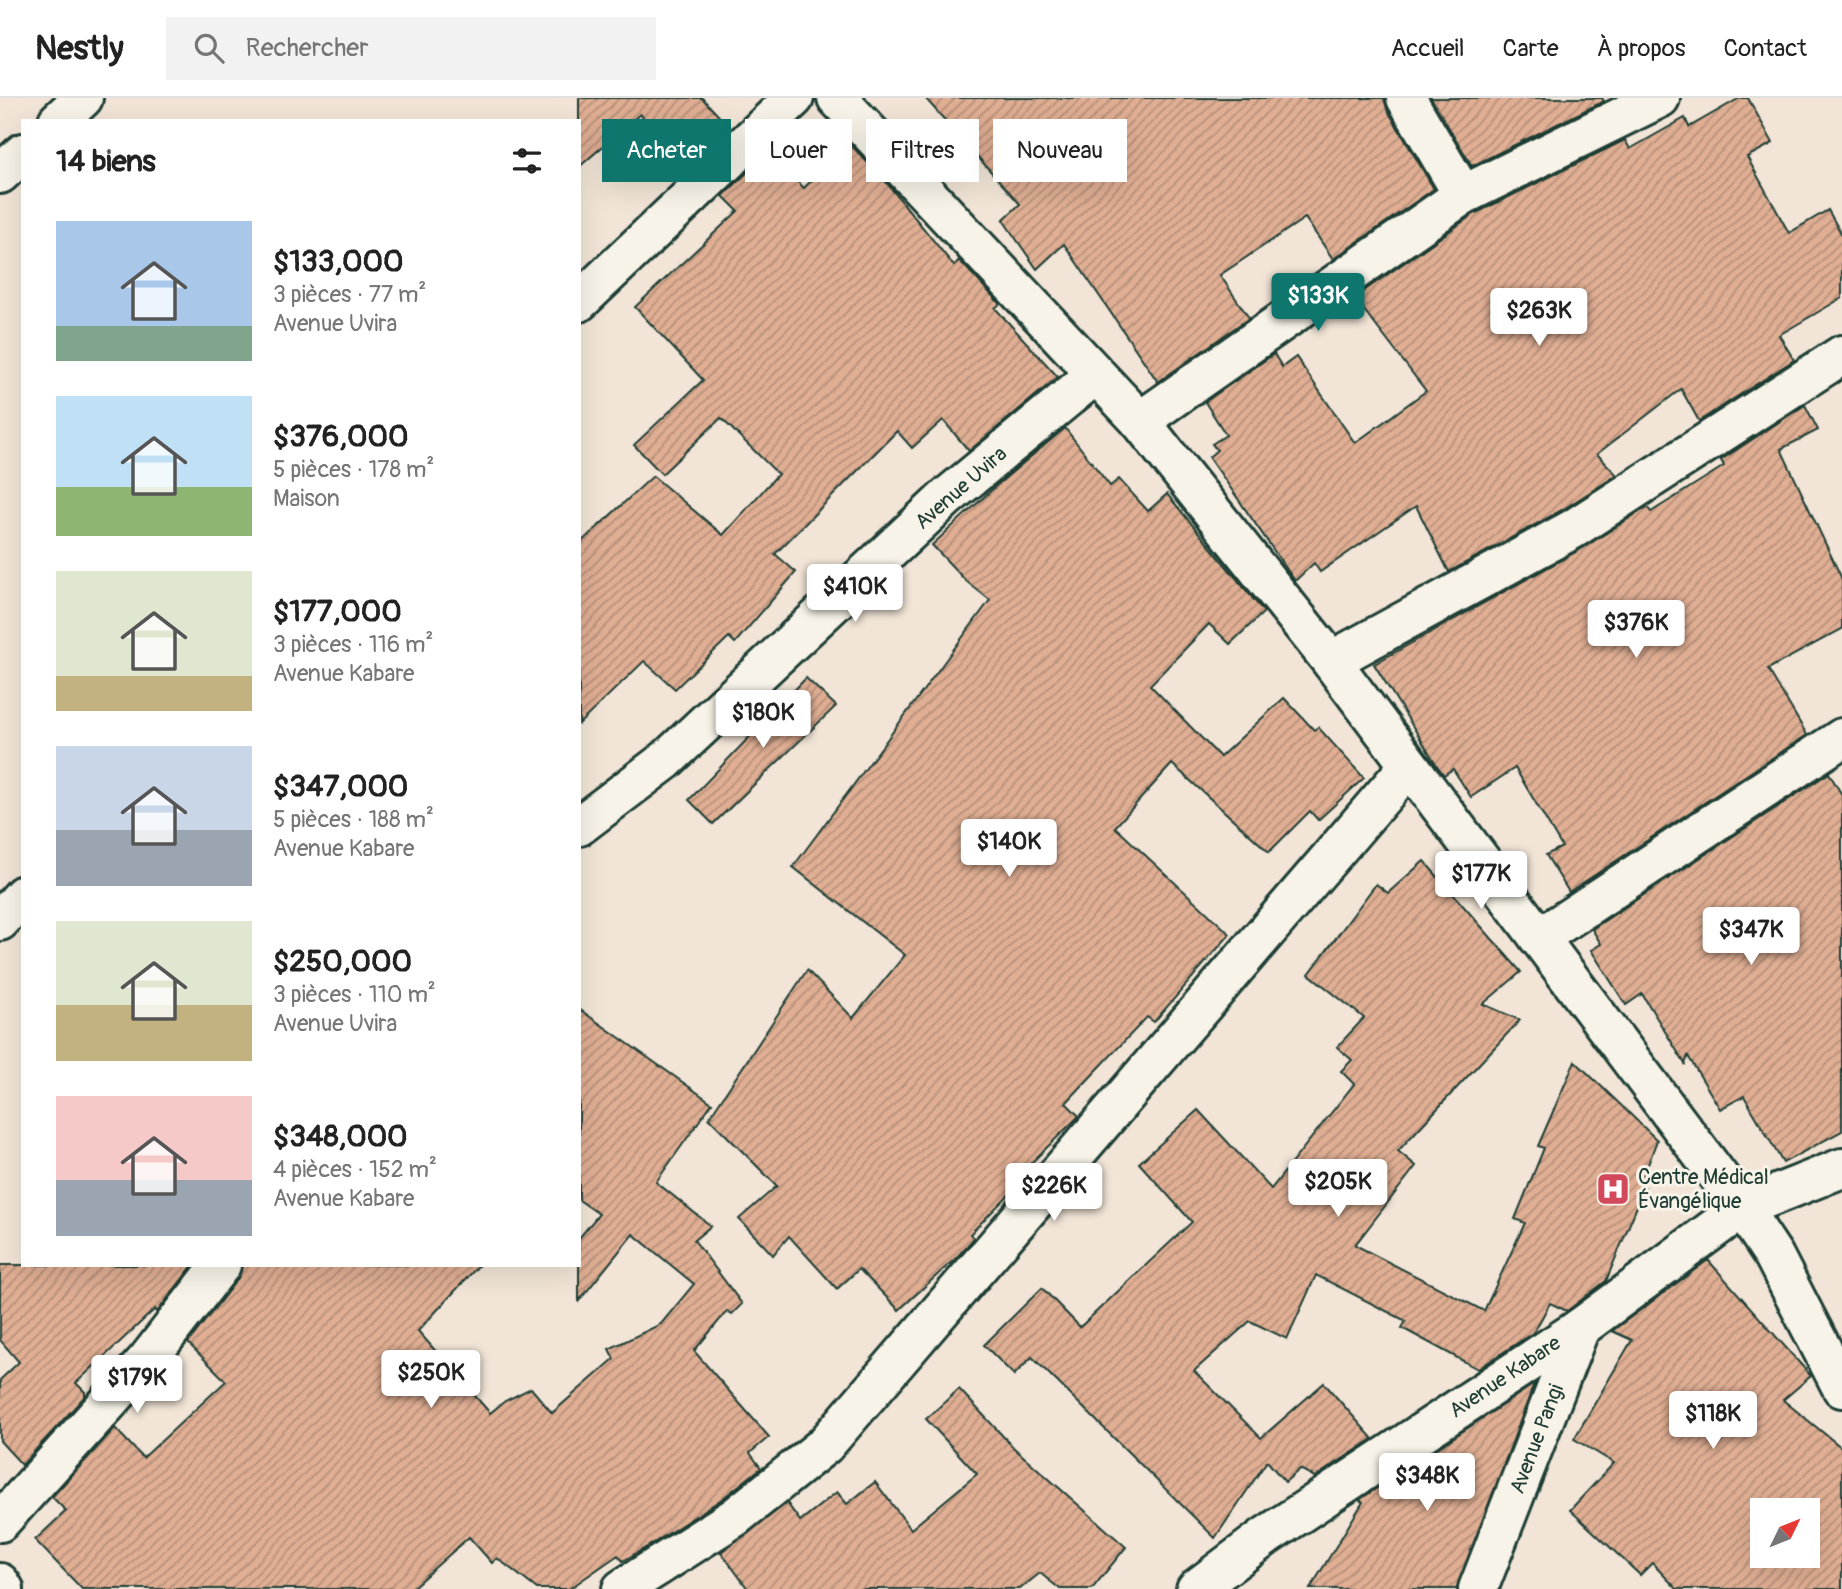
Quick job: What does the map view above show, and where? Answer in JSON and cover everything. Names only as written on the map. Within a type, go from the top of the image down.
[{"type":"street","points":[[60,119],[83,98]]},
{"type":"street","points":[[581,300],[794,98]]},
{"type":"street","points":[[837,98],[1140,421],[1331,661],[1408,767],[1742,1208],[1774,1256],[1842,1388]]},
{"type":"street","points":[[1406,98],[1463,195]]},
{"type":"street","points":[[1140,421],[1463,195],[1660,98]]},
{"type":"street","points":[[0,174],[21,155]]},
{"type":"street","points":[[1331,661],[1573,529],[1842,355]]},
{"type":"street","name":"Avenue Uvira","points":[[581,824],[666,760],[947,497],[1094,375]]},
{"type":"street","points":[[1539,939],[1842,738]]},
{"type":"street","points":[[622,1589],[735,1517],[825,1446],[1408,767]]},
{"type":"street","points":[[0,921],[21,897]]},
{"type":"street","name":"Avenue Kabare","points":[[1196,1589],[1266,1536],[1580,1328],[1742,1208],[1842,1168]]},
{"type":"street","points":[[0,1522],[148,1359],[219,1267]]},
{"type":"street","name":"Avenue Pangi","points":[[1478,1589],[1580,1328]]},
{"type":"street","points":[[0,1584],[4,1589]]},
{"type":"building","points":[[579,98],[702,98],[722,119],[645,119],[640,114],[634,119],[602,119],[602,147],[581,165]]},
{"type":"building","points":[[925,98],[1384,98],[1387,109],[1434,189],[1333,259],[1305,218],[1220,275],[1249,318],[1158,382],[1064,244],[1037,269],[1003,220],[1020,204],[1000,182],[1127,182],[1127,119],[993,119],[993,174],[979,158],[979,119],[944,119]]},
{"type":"building","points":[[1431,98],[1602,98],[1604,101],[1472,166]]},
{"type":"building","points":[[1740,98],[1748,98],[1773,143],[1747,157],[1789,233],[1828,210],[1842,235],[1842,298],[1779,335],[1794,360],[1699,421],[1681,389],[1597,454],[1617,475],[1562,510],[1449,572],[1416,506],[1320,572],[1314,563],[1295,581],[1209,457],[1217,450],[1212,444],[1226,435],[1205,402],[1274,354],[1282,367],[1296,357],[1355,443],[1426,391],[1357,301],[1360,299],[1358,295],[1474,214],[1625,140],[1630,149],[1685,118],[1689,127]]},
{"type":"building","points":[[852,146],[866,161],[866,182],[886,182],[954,266],[959,260],[1000,304],[995,308],[1058,377],[969,451],[943,420],[912,448],[897,431],[775,554],[796,572],[735,643],[729,637],[675,689],[644,661],[581,722],[581,542],[653,476],[723,535],[778,474],[721,418],[662,474],[634,445],[703,380],[635,307],[738,211],[723,196],[745,175],[745,182],[798,182],[804,188],[810,182],[852,182]]},
{"type":"building","points":[[1805,405],[1818,430],[1781,449],[1842,579],[1842,629],[1768,669],[1807,735],[1569,892],[1546,855],[1562,847],[1515,768],[1471,797],[1453,769],[1444,775],[1438,767],[1374,664],[1583,548],[1647,507],[1651,512],[1724,466],[1721,460]]},
{"type":"building","points":[[1065,428],[1110,486],[1119,479],[1148,511],[1167,494],[1264,612],[1230,644],[1209,624],[1150,685],[1220,757],[1284,698],[1314,730],[1318,727],[1364,778],[1318,820],[1310,811],[1269,852],[1172,764],[1115,827],[1230,934],[1154,1022],[1147,1017],[1066,1103],[1079,1116],[1026,1168],[1031,1172],[970,1234],[974,1238],[957,1257],[899,1310],[859,1269],[837,1289],[789,1236],[773,1255],[739,1219],[777,1186],[709,1118],[807,970],[853,1018],[905,955],[793,867],[990,600],[966,581],[932,545],[997,485]]},
{"type":"building","points":[[806,678],[836,706],[713,824],[689,800]]},
{"type":"building","points":[[1829,773],[1842,795],[1842,1131],[1783,1163],[1744,1096],[1720,1109],[1688,1056],[1685,1064],[1642,994],[1626,1005],[1591,950],[1601,944],[1592,929]]},
{"type":"building","points":[[1424,861],[1521,972],[1483,1004],[1520,1020],[1398,1151],[1416,1166],[1355,1245],[1484,1311],[1525,1223],[1515,1219],[1544,1148],[1538,1146],[1575,1061],[1657,1140],[1640,1186],[1645,1187],[1606,1281],[1567,1311],[1550,1303],[1534,1332],[1478,1369],[1402,1328],[1406,1321],[1316,1275],[1287,1339],[1250,1321],[1194,1371],[1261,1438],[1324,1383],[1373,1439],[1315,1477],[1300,1469],[1285,1482],[1267,1461],[1215,1538],[1032,1357],[1014,1375],[984,1345],[1042,1288],[1080,1327],[1192,1222],[1139,1163],[1198,1110],[1271,1189],[1354,1084],[1341,1071],[1352,1060],[1337,1047],[1364,1018],[1309,974],[1376,884],[1388,893]]},
{"type":"building","points":[[581,1010],[712,1103],[656,1182],[711,1226],[694,1240],[742,1304],[732,1314],[727,1311],[694,1351],[769,1437],[750,1453],[761,1468],[722,1499],[623,1561],[618,1555],[569,1589],[537,1589],[497,1558],[492,1563],[469,1537],[411,1589],[82,1589],[35,1540],[66,1511],[52,1497],[115,1428],[143,1458],[226,1381],[188,1343],[238,1278],[241,1267],[477,1267],[418,1331],[490,1413],[505,1401],[531,1388],[552,1413],[614,1359],[609,1349],[661,1324],[694,1284],[633,1234],[579,1301],[581,1236],[599,1214],[581,1201]]},
{"type":"building","points":[[1708,1260],[1811,1376],[1783,1400],[1842,1448],[1842,1589],[1677,1589],[1652,1563],[1640,1575],[1570,1510],[1614,1463],[1574,1439],[1632,1340],[1612,1331]]},
{"type":"building","points":[[0,1265],[191,1267],[157,1312],[155,1309],[76,1383],[85,1392],[85,1396],[22,1465],[0,1441],[0,1380],[19,1362],[0,1340]]},
{"type":"building","points":[[1534,1384],[1457,1589],[1310,1589],[1363,1502],[1359,1500]]},
{"type":"building","points":[[959,1389],[1014,1448],[1126,1547],[1092,1589],[1060,1589],[1040,1573],[1020,1589],[748,1589],[721,1552],[787,1503],[800,1521],[837,1492],[847,1504],[875,1482],[911,1529],[977,1474],[926,1419]]},
{"type":"place","name":"Centre Médical Évangélique","points":[[1613,1189]]}]
